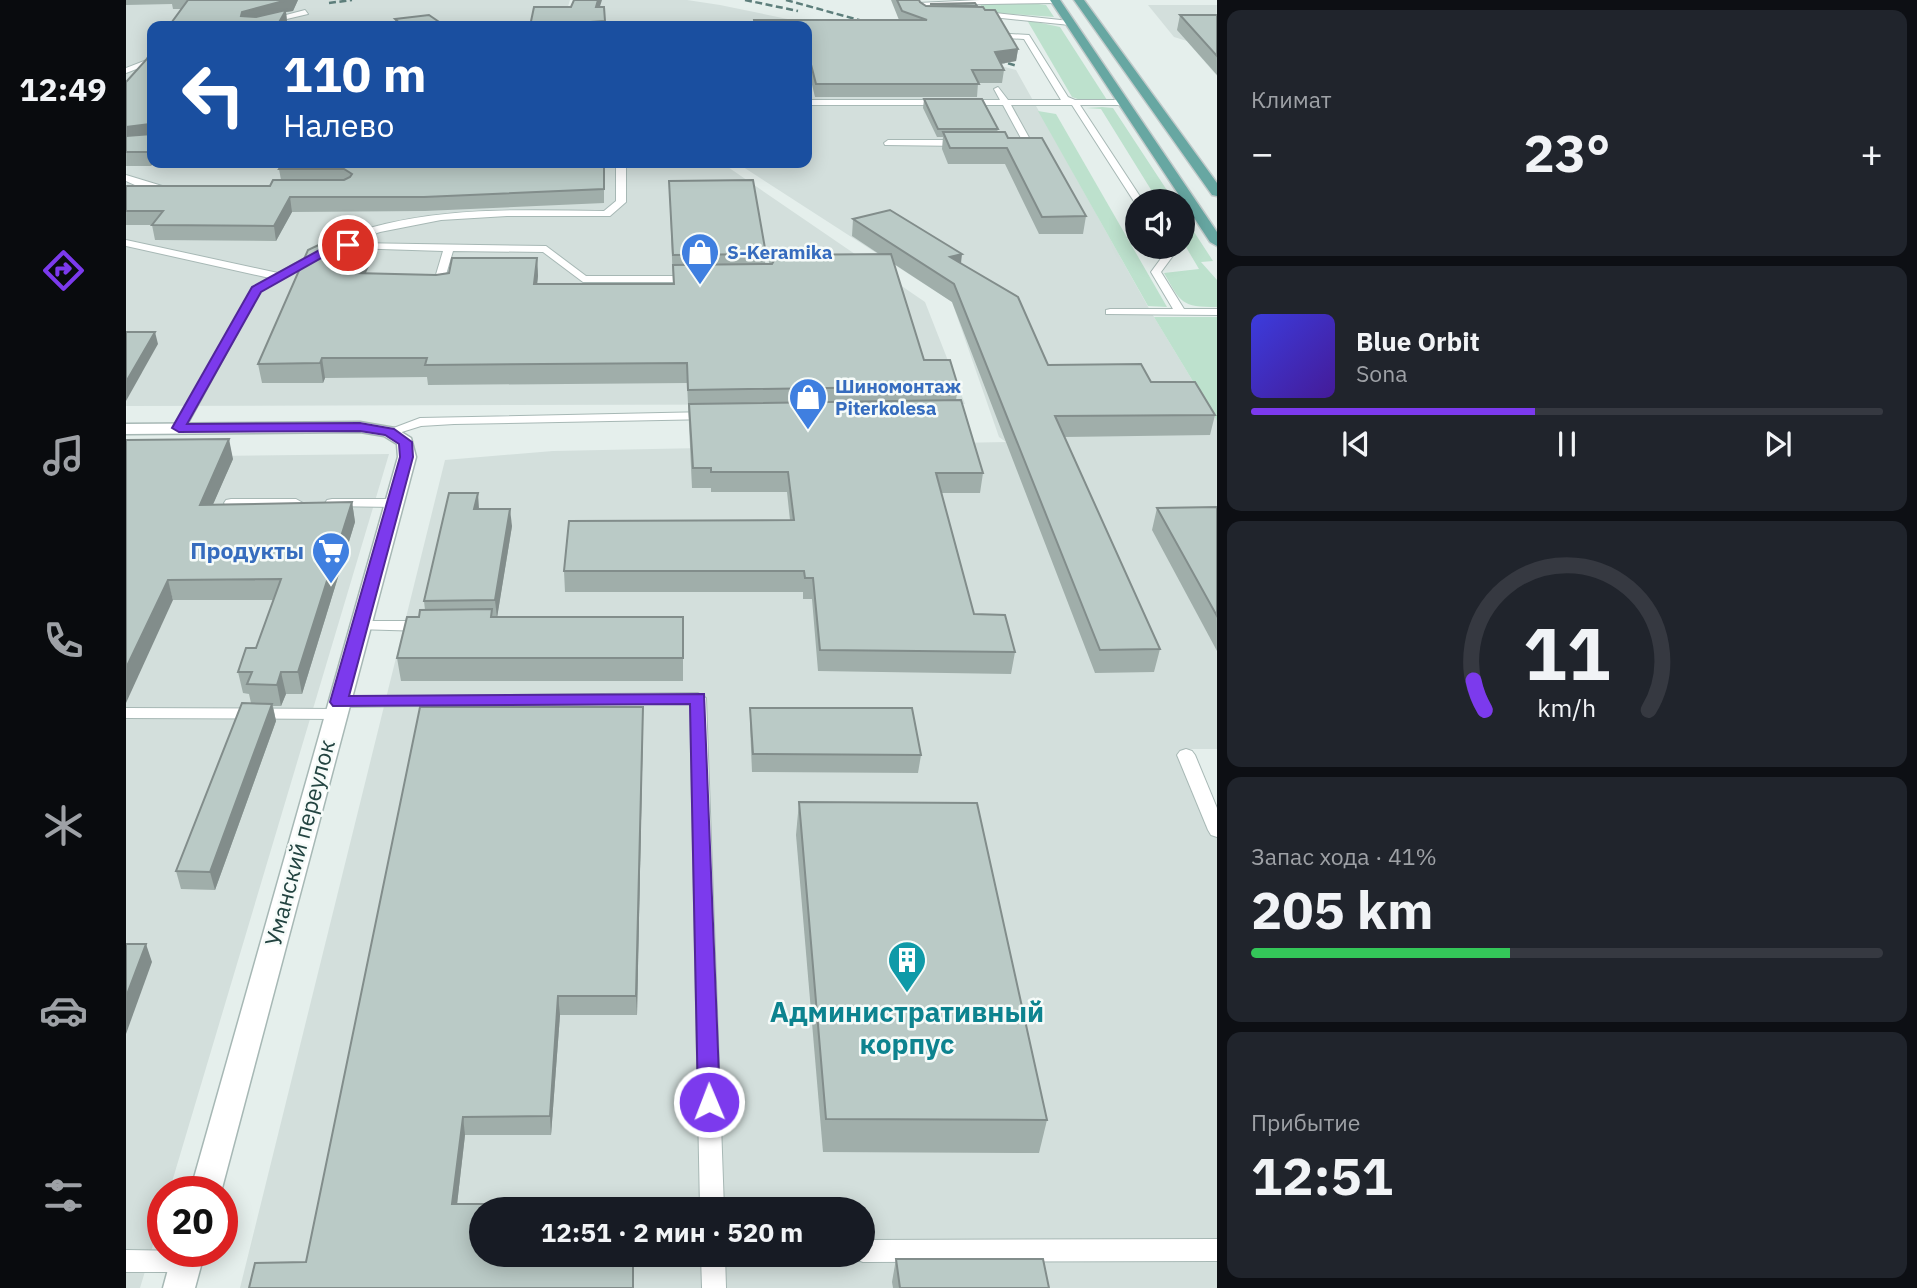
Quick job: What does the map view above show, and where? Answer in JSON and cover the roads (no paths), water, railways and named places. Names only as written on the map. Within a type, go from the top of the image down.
[{"type":"main road","points":[[1055,0],[1217,242]]},
{"type":"main road","points":[[1079,0],[1217,192]]},
{"type":"street","points":[[126,429],[327,425],[389,432]]},
{"type":"street","name":"Уманский переулок","points":[[209,1176],[407,457],[405,442],[389,432]]},
{"type":"lane","points":[[948,13],[925,13],[922,4],[1055,0]]},
{"type":"lane","points":[[269,21],[305,12]]},
{"type":"lane","points":[[971,13],[1070,23]]},
{"type":"lane","points":[[1010,36],[1026,37],[1065,99],[1074,102],[1130,189]]},
{"type":"lane","points":[[126,71],[147,62]]},
{"type":"lane","points":[[998,89],[1028,143],[1003,143]]},
{"type":"lane","points":[[812,103],[1123,102]]},
{"type":"lane","points":[[888,143],[977,143]]},
{"type":"lane","points":[[621,168],[621,202],[606,214],[467,214],[412,219],[376,227],[337,244],[546,249],[583,279],[714,279]]},
{"type":"lane","points":[[126,178],[149,187],[174,189]]},
{"type":"lane","points":[[126,243],[276,276]]},
{"type":"lane","points":[[437,288],[449,248]]},
{"type":"lane","points":[[179,428],[256,290],[276,276],[325,251]]},
{"type":"lane","points":[[1166,259],[1156,272],[1181,312]]},
{"type":"lane","points":[[1110,312],[1217,312]]},
{"type":"lane","points":[[389,432],[420,422],[454,420],[729,416]]},
{"type":"lane","points":[[232,503],[394,503]]},
{"type":"lane","points":[[360,626],[443,626]]},
{"type":"lane","points":[[126,713],[698,698],[712,1197]]},
{"type":"lane","points":[[1186,755],[1217,830]]},
{"type":"lane","points":[[875,1251],[1217,1250]]},
{"type":"lane","points":[[126,1261],[147,1263]]},
{"type":"lane","points":[[713,1267],[714,1288]]},
{"type":"railway","points":[[329,3],[352,0]]},
{"type":"railway","points":[[745,0],[798,11]]},
{"type":"railway","points":[[786,0],[881,26]]},
{"type":"railway","points":[[988,57],[1017,66]]},
{"type":"place","name":"S-Keramika","points":[[700,286]]},
{"type":"place","name":"Шиномонтаж Piterkolesa","points":[[808,431]]},
{"type":"place","name":"Продукты","points":[[331,585]]},
{"type":"place","name":"Административный корпус","points":[[907,994]]}]
